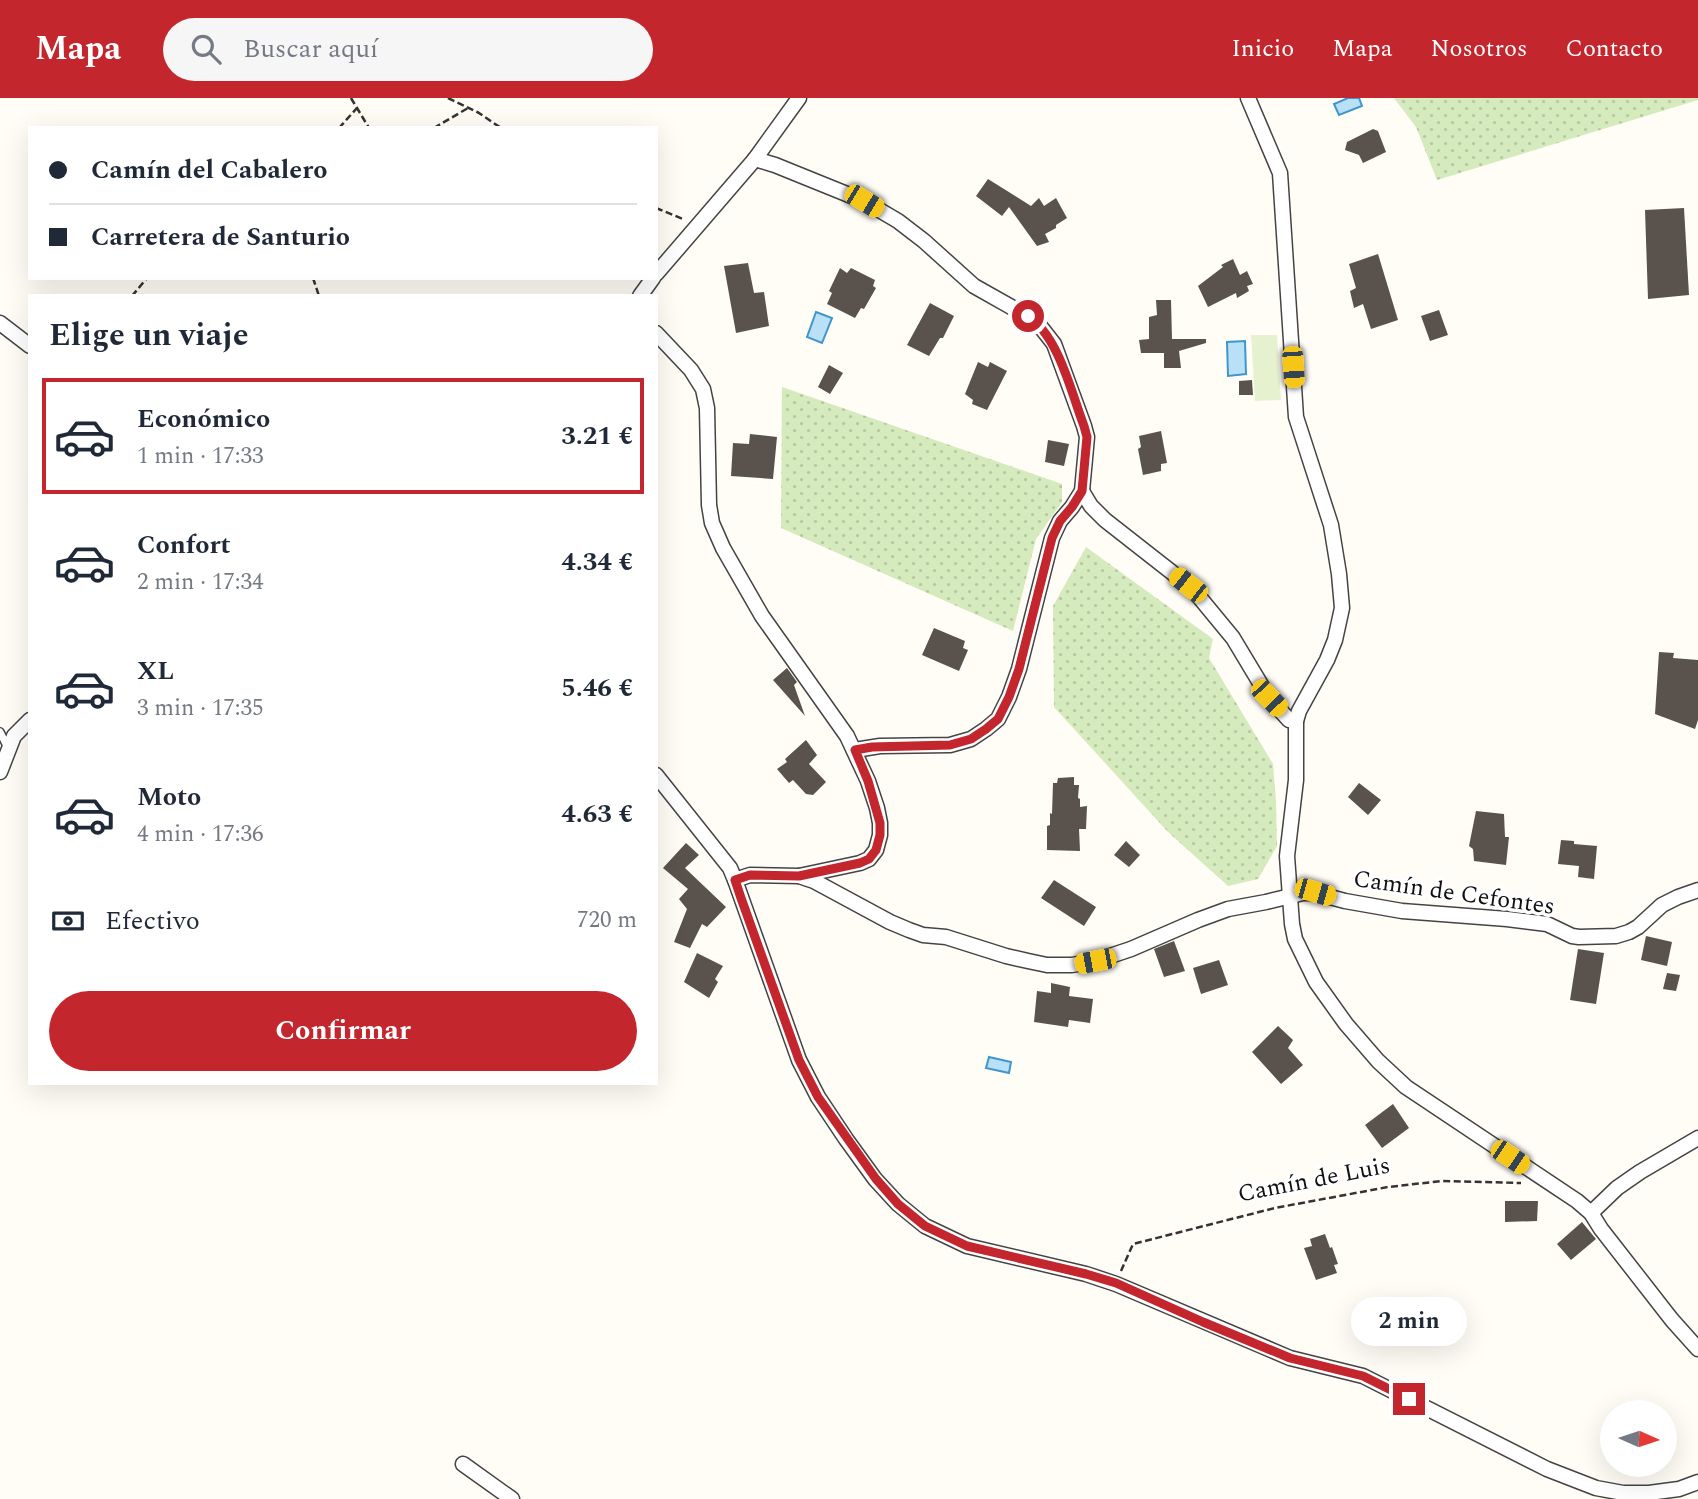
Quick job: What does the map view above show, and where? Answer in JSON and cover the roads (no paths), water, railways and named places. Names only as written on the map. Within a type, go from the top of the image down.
[{"type":"street","points":[[658,272],[755,159],[799,98]]},
{"type":"street","points":[[1248,98],[1280,173],[1296,416],[1331,525],[1342,608],[1341,620],[1327,660],[1296,721],[1296,780],[1287,856],[1295,939],[1316,982],[1346,1024],[1378,1061],[1406,1087],[1591,1213],[1672,1320],[1698,1349]]},
{"type":"street","points":[[755,159],[864,201],[898,221],[924,241],[974,286],[1036,321],[1054,344],[1087,437],[1082,491],[1060,521],[1052,538],[1019,669],[998,719],[971,739],[950,745],[872,747],[855,750]]},
{"type":"street","points":[[0,323],[28,344]]},
{"type":"street","points":[[658,335],[691,370],[703,389],[707,408],[709,505],[712,523],[723,548],[762,616],[855,750],[868,781],[880,823],[876,850],[869,859],[860,863],[799,876],[750,875],[735,880]]},
{"type":"street","points":[[1082,491],[1091,506],[1105,520],[1188,585],[1233,638],[1269,698],[1289,720],[1296,721]]},
{"type":"street","points":[[0,772],[14,736],[28,722]]},
{"type":"street","points":[[658,777],[730,868],[799,1060],[818,1097],[876,1179],[898,1204],[925,1226],[967,1246],[1116,1283],[1290,1358],[1363,1376],[1547,1469],[1596,1488],[1623,1493],[1648,1493],[1679,1489],[1698,1482]]},
{"type":"street","name":"Camín de Cefontes","points":[[799,876],[814,881],[890,922],[923,935],[946,937],[1006,956],[1047,964],[1072,965],[1095,961],[1131,949],[1228,909],[1315,892],[1345,901],[1402,911],[1546,924],[1579,937],[1616,936],[1629,932],[1662,905],[1698,890]]},
{"type":"street","points":[[1591,1213],[1628,1180],[1698,1138]]},
{"type":"street","points":[[463,1464],[512,1499]]},
{"type":"lane","points":[[0,732],[8,748]]},
{"type":"water","points":[[1348,98],[1359,98],[1362,106],[1339,115],[1334,104]]},
{"type":"water","points":[[816,312],[832,318],[822,343],[807,337]]},
{"type":"water","points":[[1245,341],[1246,374],[1228,376],[1227,342]]},
{"type":"water","points":[[989,1057],[1011,1062],[1009,1073],[986,1068]]}]
